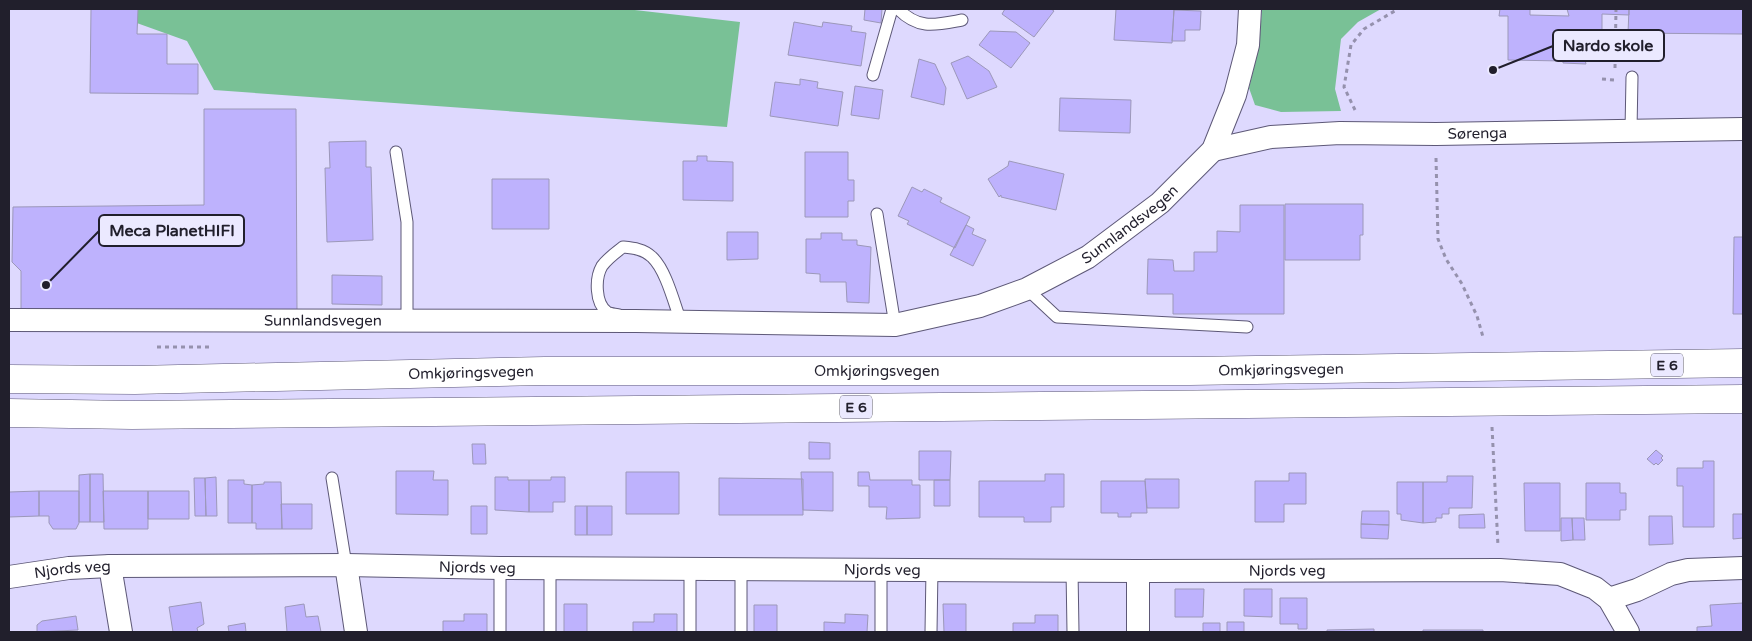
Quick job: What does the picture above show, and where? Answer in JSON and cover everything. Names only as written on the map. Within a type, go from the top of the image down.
[{"type":"highway","name":"Omkjøringsvegen","points":[[9,379],[144,380],[544,371],[1190,371],[1743,364]]},
{"type":"highway","name":"E 6","points":[[9,413],[132,415],[1743,399]]},
{"type":"street","name":"Sunnlandsvegen","points":[[9,320],[636,321],[895,325],[980,306],[1027,289],[1088,257],[1160,203],[1214,150],[1235,95],[1248,45],[1250,9]]},
{"type":"street","name":"Sørenga","points":[[1214,150],[1271,137],[1340,132],[1436,134],[1743,129]]},
{"type":"street","name":"Njords veg","points":[[9,577],[69,568],[110,566],[346,565],[500,568],[881,568],[1138,571],[1500,570],[1560,574],[1595,588],[1609,599]]},
{"type":"street","points":[[346,565],[356,632]]},
{"type":"street","points":[[110,566],[121,632]]},
{"type":"street","points":[[1628,632],[1609,599],[1637,590],[1671,574],[1688,570],[1743,568]]},
{"type":"street","points":[[1138,571],[1138,632]]},
{"type":"lane","points":[[873,75],[892,9]]},
{"type":"lane","points":[[898,9],[920,25],[935,25],[962,20]]},
{"type":"lane","points":[[1631,130],[1632,77]]},
{"type":"lane","points":[[396,152],[407,222],[407,321]]},
{"type":"lane","points":[[877,214],[895,325]]},
{"type":"lane","name":"Sunnlandsvegen","points":[[636,321],[607,312],[598,292],[597,283],[601,268],[609,257],[623,247],[639,249],[652,256],[663,272],[682,322]]},
{"type":"lane","points":[[1027,289],[1057,317],[1247,327]]},
{"type":"lane","points":[[332,478],[346,565]]},
{"type":"lane","points":[[500,568],[500,632]]},
{"type":"lane","points":[[550,568],[550,632]]},
{"type":"lane","points":[[690,568],[690,632]]},
{"type":"lane","points":[[881,568],[881,632]]},
{"type":"lane","points":[[741,569],[741,632]]},
{"type":"lane","points":[[931,632],[932,569]]},
{"type":"lane","points":[[1072,570],[1073,632]]},
{"type":"path","points":[[1357,113],[1344,87],[1351,44],[1364,29],[1398,9]]},
{"type":"path","points":[[1614,88],[1616,9]]},
{"type":"path","points":[[1602,79],[1615,80]]},
{"type":"path","points":[[1436,134],[1438,239],[1446,259],[1462,284],[1478,316],[1483,337]]},
{"type":"path","points":[[1492,422],[1500,570]]},
{"type":"green space","points":[[133,9],[626,9],[740,22],[727,127],[214,90],[187,41],[134,22]]},
{"type":"green space","points":[[1262,9],[1381,9],[1358,22],[1341,39],[1335,89],[1341,111],[1281,112],[1255,105],[1249,88],[1259,47]]},
{"type":"building","points":[[91,9],[138,9],[137,34],[167,34],[167,64],[198,64],[198,94],[90,93]]},
{"type":"building","points":[[865,9],[882,9],[881,23],[864,20]]},
{"type":"building","points":[[1005,9],[1051,9],[1054,11],[1034,37],[1002,14]]},
{"type":"building","points":[[1116,9],[1174,9],[1172,43],[1114,40]]},
{"type":"building","points":[[1500,9],[1530,9],[1530,15],[1569,16],[1567,9],[1629,9],[1629,15],[1602,14],[1602,61],[1585,60],[1586,64],[1563,63],[1563,61],[1508,60],[1508,16],[1499,16]]},
{"type":"building","points":[[1629,9],[1743,9],[1743,34],[1628,33]]},
{"type":"building","points":[[1174,10],[1201,11],[1200,30],[1185,30],[1185,41],[1172,41]]},
{"type":"building","points":[[794,22],[822,27],[823,22],[852,26],[851,31],[866,33],[861,66],[788,55]]},
{"type":"building","points":[[990,31],[1016,32],[1030,43],[1011,68],[979,45]]},
{"type":"building","points":[[968,56],[989,71],[997,87],[967,99],[951,63]]},
{"type":"building","points":[[919,59],[935,64],[946,88],[944,105],[911,97]]},
{"type":"building","points":[[800,79],[818,82],[817,88],[843,92],[838,126],[770,116],[775,82],[800,85]]},
{"type":"building","points":[[855,86],[883,90],[879,119],[851,115]]},
{"type":"building","points":[[1060,98],[1131,100],[1130,133],[1059,131]]},
{"type":"building","points":[[204,109],[296,109],[297,311],[21,312],[21,271],[12,262],[13,207],[204,205]]},
{"type":"building","points":[[366,141],[366,167],[371,167],[373,240],[327,242],[325,168],[330,168],[329,142]]},
{"type":"building","points":[[805,152],[848,152],[848,180],[854,180],[854,201],[848,201],[848,217],[805,217]]},
{"type":"building","points":[[697,156],[707,156],[707,161],[733,162],[733,201],[683,200],[683,161],[697,161]]},
{"type":"building","points":[[1009,161],[1064,174],[1056,210],[1001,197],[1001,195],[999,197],[988,179],[1008,166]]},
{"type":"building","points":[[492,179],[549,179],[549,229],[492,229]]},
{"type":"building","points":[[912,187],[922,192],[924,189],[942,198],[940,202],[970,217],[955,248],[907,224],[909,221],[898,216]]},
{"type":"building","points":[[1285,204],[1363,204],[1363,235],[1360,235],[1360,260],[1285,260]]},
{"type":"building","points":[[1240,205],[1284,205],[1284,314],[1173,314],[1173,294],[1147,294],[1148,259],[1173,260],[1174,271],[1194,271],[1194,252],[1217,252],[1217,231],[1240,232]]},
{"type":"building","points":[[966,225],[974,229],[972,234],[986,240],[973,266],[950,255]]},
{"type":"building","points":[[727,232],[758,232],[758,259],[727,260]]},
{"type":"building","points":[[821,233],[842,233],[842,240],[857,240],[857,245],[871,247],[869,303],[847,302],[846,282],[820,282],[820,274],[806,273],[806,239],[821,239]]},
{"type":"building","points":[[1734,237],[1743,237],[1743,314],[1733,314]]},
{"type":"building","points":[[332,275],[382,276],[382,305],[332,304]]},
{"type":"building","points":[[809,442],[830,443],[830,459],[809,459]]},
{"type":"building","points":[[472,444],[485,444],[486,464],[473,464]]},
{"type":"building","points":[[1656,450],[1663,456],[1661,458],[1663,460],[1658,465],[1656,463],[1654,465],[1647,459]]},
{"type":"building","points":[[919,451],[951,451],[950,480],[919,480]]},
{"type":"building","points":[[1703,461],[1714,461],[1714,527],[1683,527],[1683,486],[1677,486],[1677,468],[1703,468]]},
{"type":"building","points":[[396,471],[434,471],[433,480],[448,480],[448,515],[396,514]]},
{"type":"building","points":[[626,472],[679,472],[679,514],[626,514]]},
{"type":"building","points":[[801,472],[833,472],[833,511],[803,510]]},
{"type":"building","points":[[858,472],[869,472],[870,480],[912,480],[912,485],[920,485],[920,518],[886,519],[887,507],[869,507],[869,486],[858,486]]},
{"type":"building","points":[[1289,473],[1306,473],[1306,504],[1284,504],[1284,522],[1255,522],[1255,481],[1289,481]]},
{"type":"building","points":[[90,474],[103,474],[104,522],[90,522]]},
{"type":"building","points":[[90,474],[90,522],[79,522],[79,475]]},
{"type":"building","points":[[1045,474],[1064,474],[1064,507],[1051,507],[1051,522],[1024,522],[1024,517],[979,517],[979,481],[1045,481]]},
{"type":"building","points":[[1447,476],[1473,476],[1472,508],[1449,508],[1449,514],[1442,514],[1442,518],[1436,518],[1436,522],[1423,523],[1423,482],[1447,482]]},
{"type":"building","points":[[216,477],[217,516],[206,516],[205,478]]},
{"type":"building","points":[[495,477],[508,477],[508,480],[529,480],[529,512],[495,510]]},
{"type":"building","points":[[551,477],[565,477],[565,502],[553,502],[553,512],[529,512],[529,480],[551,480]]},
{"type":"building","points":[[194,478],[205,478],[206,516],[195,516]]},
{"type":"building","points":[[719,478],[803,479],[803,515],[719,515]]},
{"type":"building","points":[[1145,479],[1179,479],[1179,508],[1147,508]]},
{"type":"building","points":[[228,480],[244,480],[244,484],[252,485],[252,523],[228,523]]},
{"type":"building","points":[[934,480],[950,480],[950,506],[934,506]]},
{"type":"building","points":[[1101,481],[1145,481],[1147,513],[1131,513],[1131,517],[1118,517],[1118,513],[1101,513]]},
{"type":"building","points":[[264,482],[281,482],[282,529],[256,529],[256,523],[252,523],[252,485],[264,484]]},
{"type":"building","points":[[1397,482],[1423,482],[1423,523],[1401,520],[1401,514],[1397,514]]},
{"type":"building","points":[[1524,483],[1560,483],[1560,531],[1525,531]]},
{"type":"building","points":[[1586,483],[1620,483],[1620,493],[1626,493],[1626,510],[1620,510],[1620,520],[1586,520]]},
{"type":"building","points":[[39,491],[39,516],[9,517],[9,492]]},
{"type":"building","points":[[39,491],[79,491],[79,523],[76,529],[53,529],[49,523],[49,516],[39,516]]},
{"type":"building","points":[[103,491],[148,491],[148,529],[104,529]]},
{"type":"building","points":[[148,491],[189,491],[189,519],[148,519]]},
{"type":"building","points":[[281,504],[312,504],[312,529],[282,529]]},
{"type":"building","points":[[471,506],[487,506],[487,534],[471,534]]},
{"type":"building","points":[[575,506],[587,506],[587,535],[575,535]]},
{"type":"building","points":[[587,506],[612,506],[612,535],[587,535]]},
{"type":"building","points":[[1362,511],[1389,511],[1389,525],[1361,524]]},
{"type":"building","points":[[1484,514],[1485,528],[1459,528],[1459,515]]},
{"type":"building","points":[[1733,514],[1743,514],[1743,538],[1733,539]]},
{"type":"building","points":[[1649,516],[1672,516],[1673,544],[1649,545]]},
{"type":"building","points":[[1561,518],[1572,518],[1573,540],[1561,541]]},
{"type":"building","points":[[1572,518],[1584,518],[1585,540],[1573,540]]},
{"type":"building","points":[[1361,524],[1389,525],[1388,539],[1361,538]]},
{"type":"building","points":[[1175,589],[1204,589],[1203,617],[1175,617]]},
{"type":"building","points":[[1244,589],[1272,589],[1272,617],[1244,616]]},
{"type":"building","points":[[1280,598],[1307,598],[1307,629],[1298,629],[1298,624],[1280,624]]},
{"type":"building","points":[[201,602],[204,624],[197,628],[198,632],[173,632],[169,607]]},
{"type":"building","points":[[1743,603],[1743,632],[1697,632],[1697,627],[1712,626],[1710,605]]},
{"type":"building","points":[[304,604],[306,617],[318,616],[321,632],[287,632],[285,607]]},
{"type":"building","points":[[564,604],[587,604],[587,632],[564,632]]},
{"type":"building","points":[[943,604],[966,604],[966,632],[944,632]]},
{"type":"building","points":[[754,605],[777,605],[777,632],[754,632]]},
{"type":"building","points":[[464,614],[487,614],[487,632],[443,632],[443,621],[464,621]]},
{"type":"building","points":[[654,614],[677,614],[677,632],[633,632],[633,622],[654,622]]},
{"type":"building","points":[[845,614],[868,615],[867,632],[824,632],[824,622],[845,623]]},
{"type":"building","points":[[1035,615],[1058,615],[1058,632],[1013,632],[1013,623],[1035,623]]},
{"type":"building","points":[[76,616],[78,630],[37,632],[37,625],[42,621]]},
{"type":"building","points":[[1227,622],[1244,622],[1244,632],[1227,632]]},
{"type":"building","points":[[245,623],[246,632],[229,632],[228,626]]},
{"type":"building","points":[[1203,623],[1220,623],[1220,632],[1203,632]]},
{"type":"building","points":[[1374,629],[1374,632],[1327,632],[1327,630]]},
{"type":"building","points":[[1423,630],[1483,630],[1483,632],[1423,632]]},
{"type":"place","name":"Nardo skole","points":[[1493,70]]},
{"type":"place","name":"Meca PlanetHIFI","points":[[46,285]]}]
